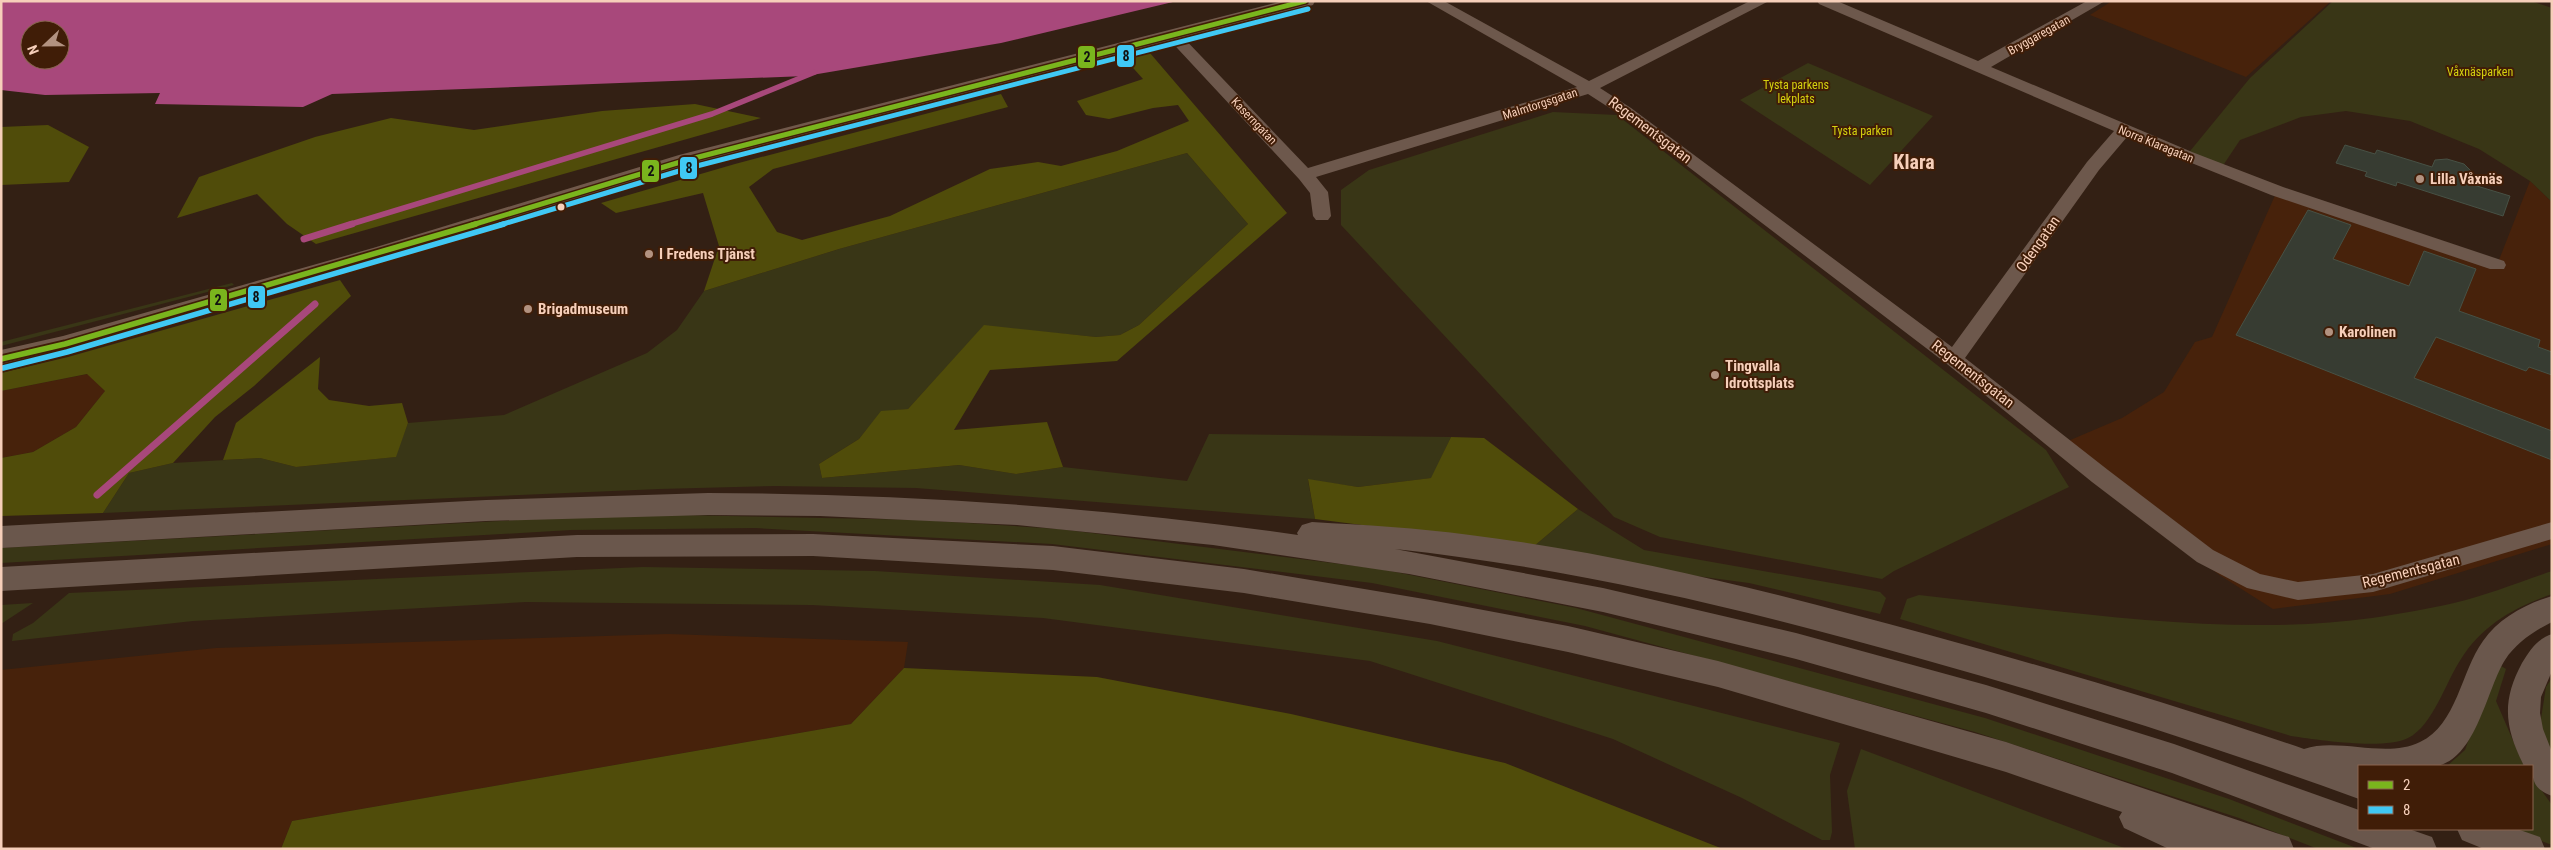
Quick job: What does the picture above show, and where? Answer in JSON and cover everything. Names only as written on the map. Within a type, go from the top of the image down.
[{"type":"highway","points":[[1,537],[590,505],[825,504],[1047,517],[1171,528],[1355,554],[1564,592],[1706,623],[2008,706],[2160,755],[2358,826]]},
{"type":"highway","points":[[1171,528],[1351,534],[1484,548],[1599,567],[1712,590],[1846,625],[2118,701],[2295,760],[2358,784]]},
{"type":"highway","points":[[1,579],[577,546],[813,545],[1053,558],[1244,581],[1430,612],[1568,639],[1736,679],[2006,757],[2276,849]]},
{"type":"highway","points":[[2295,760],[2386,761],[2431,753],[2449,740],[2460,725],[2481,674],[2494,650],[2528,619],[2552,608]]},
{"type":"highway","points":[[2552,647],[2533,671],[2524,692],[2522,712],[2538,762],[2552,780]]},
{"type":"highway","points":[[2006,757],[2207,849]]},
{"type":"highway","points":[[2369,830],[2419,849]]},
{"type":"highway","points":[[2478,830],[2527,849]]},
{"type":"street","points":[[1,359],[65,344],[372,255],[687,160],[990,84],[1173,34],[1306,1]]},
{"type":"street","name":"Regementsgatan","points":[[1433,1],[1590,86],[1954,359],[2100,476],[2205,556],[2256,582],[2298,591],[2373,583],[2552,530]]},
{"type":"street","name":"Malmtorgsgatan","points":[[1305,175],[1541,105],[1590,86],[1762,1]]},
{"type":"street","name":"Norra Klaragatan","points":[[1824,1],[2123,131],[2277,191],[2497,266]]},
{"type":"street","name":"Bryggaregatan","points":[[1978,68],[2098,1]]},
{"type":"street","name":"Kaserngatan","points":[[1173,34],[1305,175],[1318,192],[1322,216]]},
{"type":"street","name":"Odengatan","points":[[1954,359],[2093,166],[2123,131]]},
{"type":"shaded area","points":[[1,1],[1177,1],[1001,43],[806,76],[332,94],[303,107],[155,104],[160,93],[45,95],[1,90]]},
{"type":"shaded area","points":[[2112,1],[2331,1],[2246,77],[2090,15]]},
{"type":"shaded area","points":[[1150,53],[1287,213],[1117,361],[990,370],[954,430],[1047,422],[1063,467],[1016,474],[959,465],[822,478],[819,464],[859,439],[881,411],[908,409],[984,325],[1096,337],[1120,335],[1139,325],[1248,224],[1187,153],[839,249],[704,291],[719,246],[703,193],[616,213],[601,203],[735,164],[1001,94],[1008,107],[773,169],[749,187],[777,232],[802,240],[890,216],[990,169],[1038,162],[1061,166],[1117,151],[1189,121],[1178,105],[1153,108],[1109,119],[1086,115],[1077,101],[1143,79],[1126,60]]},
{"type":"shaded area","points":[[695,104],[761,118],[316,244],[287,224],[257,194],[177,218],[199,177],[315,137],[391,118],[474,130],[602,111]]},
{"type":"shaded area","points":[[48,125],[89,147],[69,182],[1,185],[1,127]]},
{"type":"shaded area","points":[[2530,181],[2552,202],[2552,544],[2390,594],[2273,609],[2221,576],[2088,477],[2061,444],[2122,418],[2164,392],[2195,342],[2212,337],[2277,191],[2497,265]]},
{"type":"shaded area","points":[[340,280],[351,296],[254,386],[215,417],[173,463],[129,473],[103,513],[1,516],[1,458],[33,452],[76,427],[105,391],[87,374],[1,391],[1,373],[68,357]]},
{"type":"shaded area","points":[[320,357],[318,389],[329,400],[369,406],[402,403],[408,423],[396,457],[296,467],[260,458],[223,460],[236,423]]},
{"type":"shaded area","points":[[88,374],[105,391],[76,427],[33,452],[1,458],[1,391]]},
{"type":"shaded area","points":[[1451,437],[1484,438],[1578,509],[1533,547],[1315,519],[1308,479],[1358,487],[1431,478]]},
{"type":"shaded area","points":[[668,634],[908,642],[904,668],[851,724],[292,821],[281,849],[1,849],[1,670],[216,648]]},
{"type":"shaded area","points":[[904,668],[1097,677],[1291,714],[1505,763],[1723,849],[281,849],[292,821],[851,724]]},
{"type":"green space","name":"Våxnäsparken","points":[[2333,1],[2531,1],[2552,8],[2552,202],[2530,181],[2479,149],[2410,121],[2346,111],[2301,117],[2240,140],[2222,167],[2186,156],[2250,78]]},
{"type":"green space","name":"Tysta parken","points":[[1808,63],[1933,116],[1870,185],[1740,100]]},
{"type":"green space","name":"Tingvalla Idrottsplats","points":[[1553,112],[1617,115],[2046,450],[2069,487],[1894,571],[1882,579],[1660,537],[1614,517],[1341,225],[1341,190],[1369,170]]},
{"type":"green space","points":[[1187,153],[1248,224],[1139,325],[1120,335],[1096,337],[984,326],[908,409],[881,412],[859,439],[819,464],[822,478],[959,465],[1016,474],[1063,467],[1187,481],[1209,434],[1451,437],[1432,478],[1358,487],[1308,480],[1315,519],[916,488],[775,486],[659,489],[103,513],[129,473],[173,463],[260,458],[296,467],[395,457],[408,423],[504,415],[647,353],[677,330],[704,291],[839,249]]},
{"type":"green space","points":[[232,283],[234,285],[1,346],[1,342]]},
{"type":"green space","points":[[1578,509],[1644,550],[1860,588],[1880,592],[1886,598],[1880,614],[1749,583],[1659,571],[1533,547]]},
{"type":"green space","points":[[629,514],[920,520],[1059,529],[1380,569],[1576,608],[1985,718],[2229,799],[2359,849],[2318,849],[2239,818],[1975,732],[1585,626],[1372,583],[1052,544],[755,528],[571,530],[1,563],[1,548]]},
{"type":"green space","points":[[643,567],[875,571],[1100,585],[1437,641],[1840,743],[1830,775],[1832,832],[1830,840],[1822,840],[1742,798],[1613,739],[1370,661],[1043,618],[812,605],[526,602],[193,621],[12,641],[13,634],[33,623],[69,593]]},
{"type":"green space","points":[[2552,571],[2552,594],[2512,611],[2479,636],[2455,668],[2425,724],[2408,738],[2397,742],[2368,744],[2291,736],[1900,619],[1907,599],[1919,595],[2146,620],[2260,625],[2317,623],[2372,618],[2444,605],[2479,596]]},
{"type":"green space","points":[[33,603],[1,624],[1,605]]},
{"type":"green space","points":[[2496,663],[2506,669],[2496,701],[2524,765],[2448,765],[2465,750]]},
{"type":"green space","points":[[2552,678],[2552,758],[2540,725],[2546,687]]},
{"type":"green space","points":[[1861,749],[2127,849],[1855,849],[1847,791]]},
{"type":"green space","points":[[2533,778],[2552,805],[2552,845],[2513,830],[2533,830]]},
{"type":"building","name":"Lilla Våxnäs","points":[[2345,145],[2375,154],[2377,150],[2432,167],[2435,160],[2447,159],[2464,164],[2472,172],[2467,183],[2510,196],[2503,216],[2397,182],[2396,186],[2365,176],[2367,172],[2336,163]]},
{"type":"building","name":"Karolinen","points":[[2308,210],[2351,225],[2333,259],[2409,286],[2424,251],[2476,269],[2459,311],[2540,340],[2538,347],[2552,352],[2552,375],[2529,367],[2526,371],[2436,337],[2414,378],[2552,431],[2552,460],[2236,335]]},
{"type":"waterway","points":[[348,225],[712,114],[815,72]]},
{"type":"waterway","points":[[304,239],[352,224]]},
{"type":"waterway","points":[[97,495],[315,304]]},
{"type":"transit line","name":"2","points":[[1,359],[65,344],[381,253],[687,160],[1305,1]]},
{"type":"transit line","name":"8","points":[[3,368],[67,352],[383,261],[689,168],[1308,9]]},
{"type":"place","name":"Lilla Våxnäs","points":[[2420,179]]},
{"type":"place","name":"I Fredens Tjänst","points":[[649,254]]},
{"type":"place","name":"Brigadmuseum","points":[[528,309]]},
{"type":"place","name":"Karolinen","points":[[2329,332]]},
{"type":"place","name":"Tingvalla Idrottsplats","points":[[1715,375]]},
{"type":"district","name":"Klara","points":[[1914,162]]},
{"type":"park label","name":"Tysta parkens lekplats","points":[[1796,92]]}]
